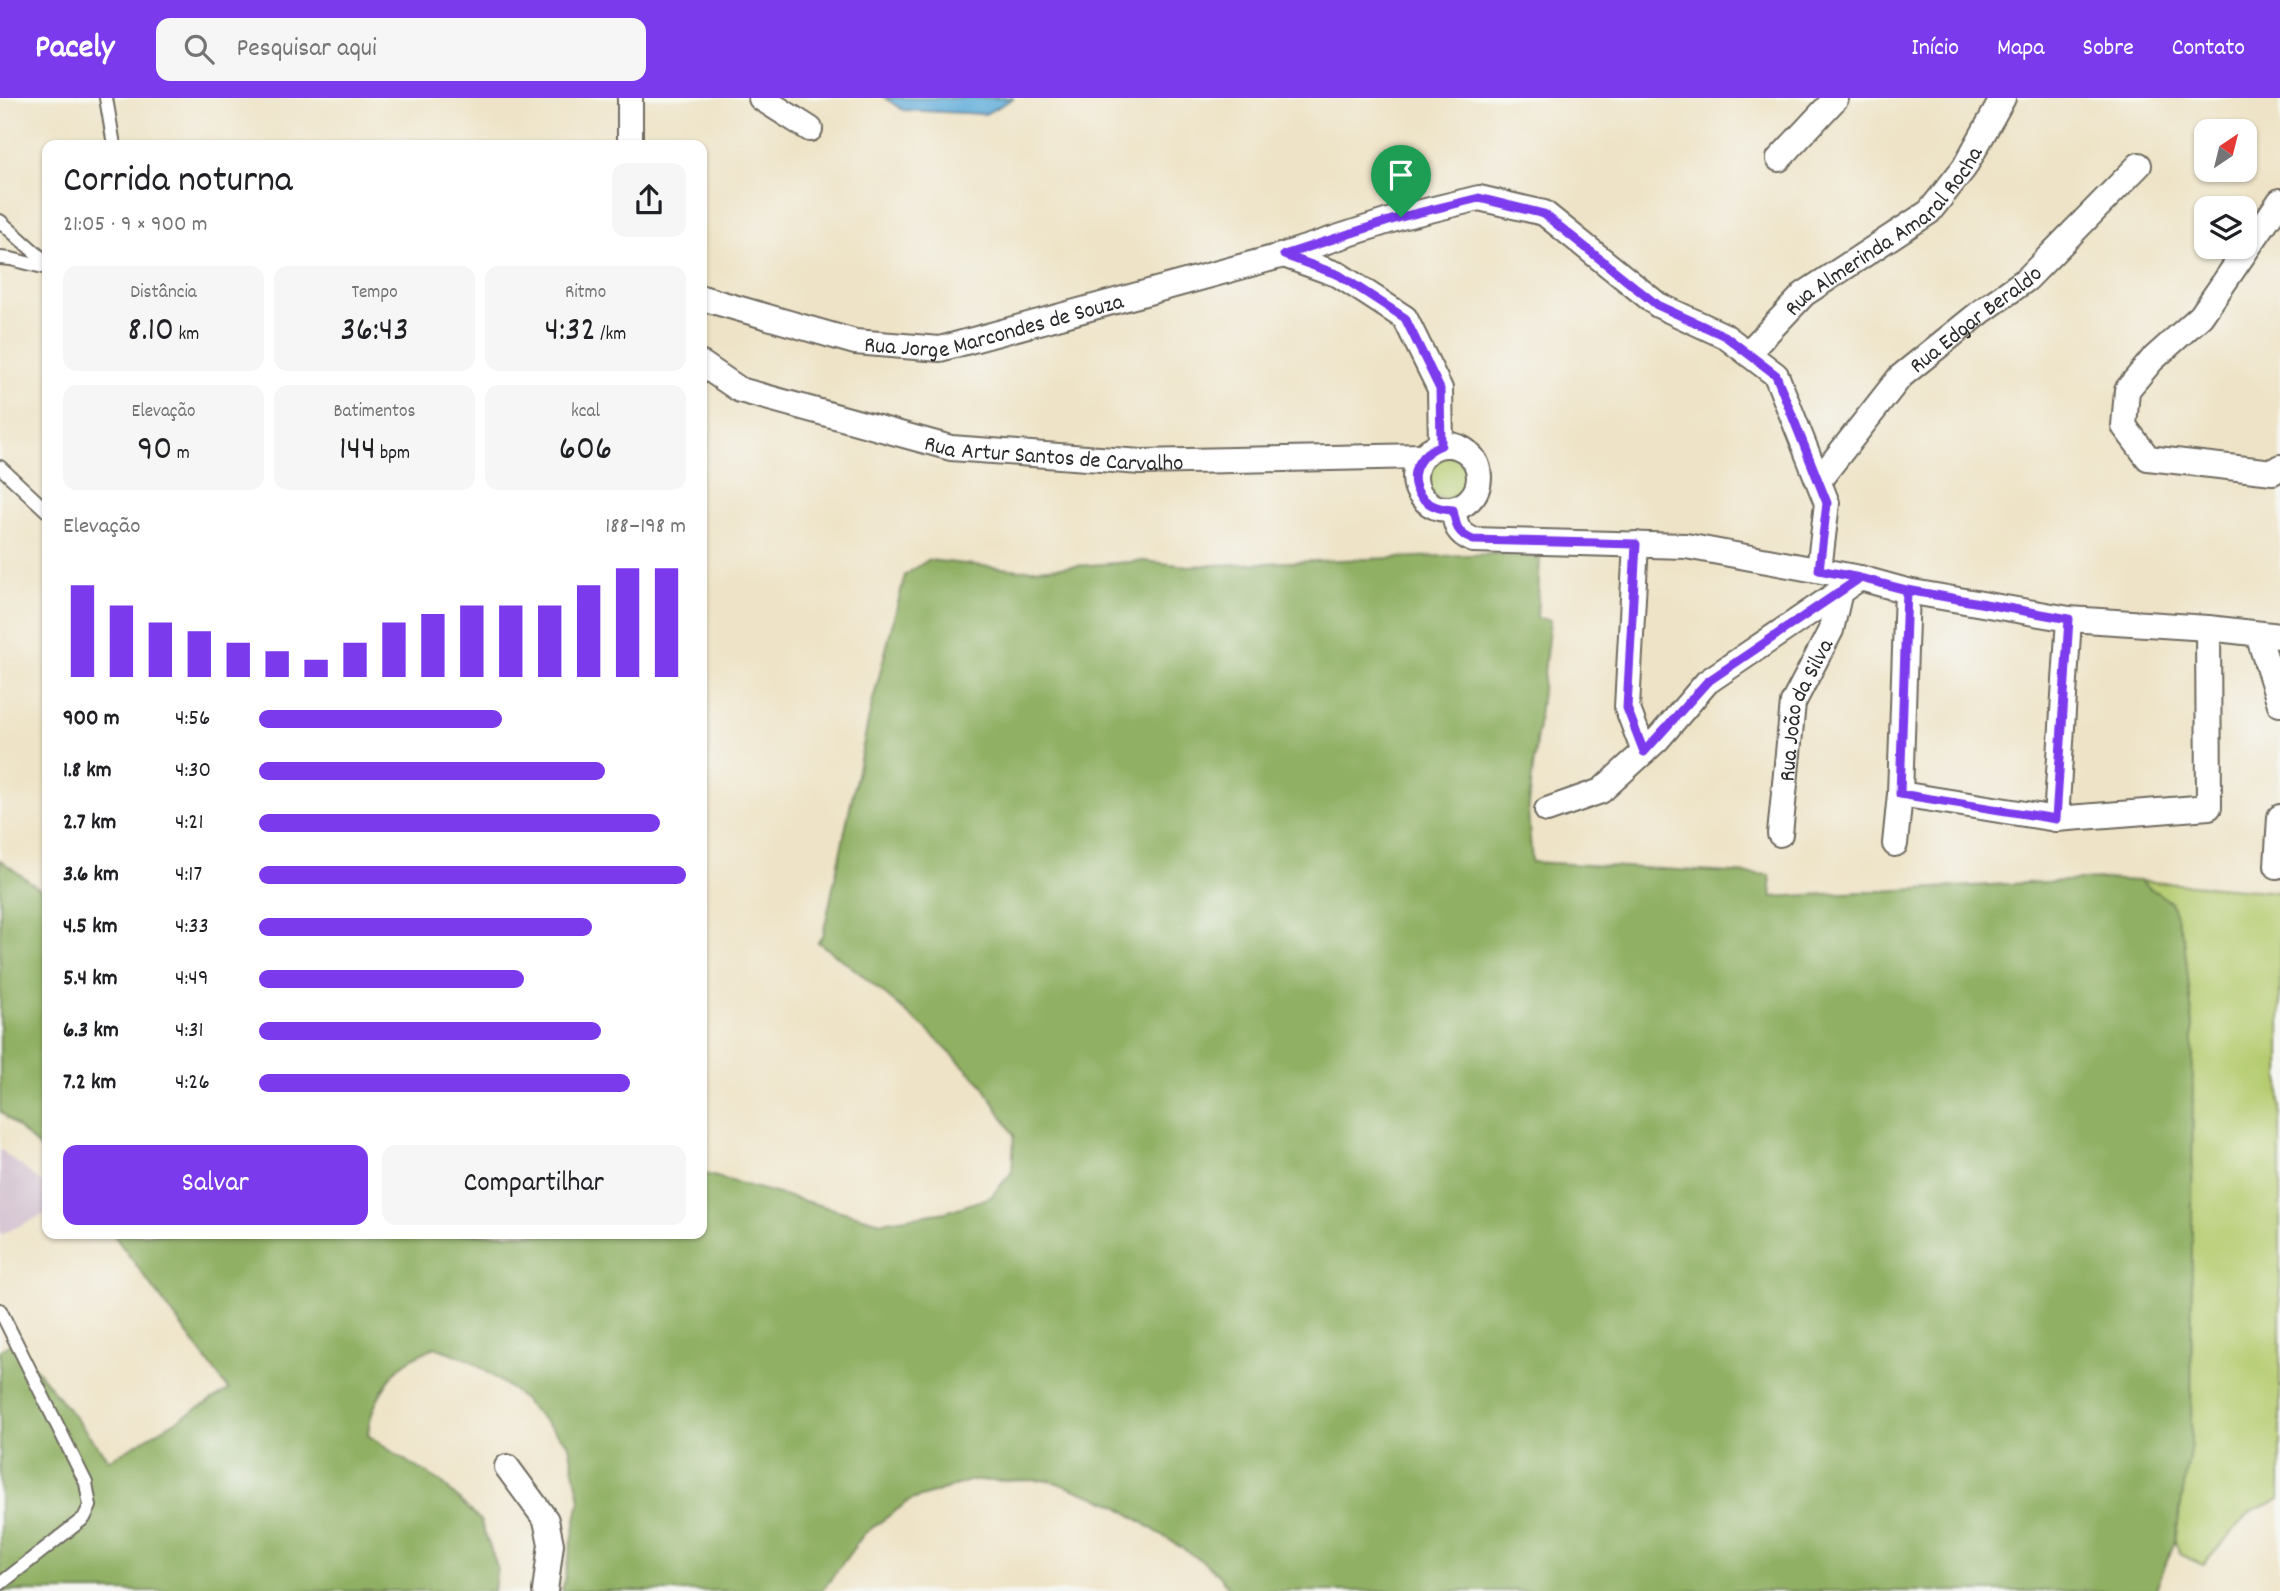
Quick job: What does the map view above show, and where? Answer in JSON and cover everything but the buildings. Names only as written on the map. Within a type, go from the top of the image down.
[{"type":"street","points":[[630,140],[631,98]]},
{"type":"street","points":[[761,98],[810,129]]},
{"type":"street","points":[[1779,159],[1836,98]]},
{"type":"street","name":"Rua Almerinda Amaral Rocha","points":[[1748,354],[1804,294],[1928,212],[1964,168],[2003,98]]},
{"type":"street","name":"Rua Edgar Beraldo","points":[[1819,480],[1899,377],[2027,279],[2139,165]]},
{"type":"street","name":"Rua Jorge Marcondes de Souza","points":[[707,299],[855,342],[940,349],[1284,255],[1401,217],[1479,198],[1544,214],[1657,305],[1725,336],[1776,375],[1827,503],[1819,570]]},
{"type":"street","points":[[2280,201],[2201,316],[2152,360],[2127,390],[2124,426],[2148,458],[2273,472],[2280,467]]},
{"type":"street","points":[[1284,255],[1339,275],[1405,318],[1440,389],[1432,451],[1415,473],[1415,485],[1420,496],[1429,505],[1453,510],[1466,504],[1479,486],[1478,468],[1473,458],[1453,445],[1432,451]]},
{"type":"street","name":"Rua Artur Santos de Carvalho","points":[[707,367],[740,390],[951,448],[1141,462],[1432,451]]},
{"type":"street","points":[[1453,510],[1456,528],[1462,535],[1473,540],[1686,547],[1819,570],[1850,584],[1907,590],[2069,619],[2208,628],[2269,636],[2280,704]]},
{"type":"street","points":[[1636,544],[1627,708],[1644,752]]},
{"type":"street","points":[[1547,810],[1601,790],[1644,752],[1707,682],[1850,584]]},
{"type":"street","name":"Rua João da Silva","points":[[1780,834],[1793,703],[1831,629],[1850,584]]},
{"type":"street","points":[[1895,844],[1900,794],[1907,590]]},
{"type":"street","points":[[2056,819],[2069,619]]},
{"type":"street","points":[[1900,794],[2056,819],[2209,807],[2208,628]]},
{"type":"street","points":[[2277,866],[2280,817]]},
{"type":"street","points":[[507,1467],[546,1520],[551,1544],[545,1591]]},
{"type":"lane","points":[[106,98],[113,140]]},
{"type":"lane","points":[[0,221],[42,260]]},
{"type":"lane","points":[[0,258],[42,264]]},
{"type":"lane","points":[[0,467],[42,506]]},
{"type":"lane","points":[[0,1310],[86,1482],[90,1506],[84,1518],[0,1584]]},
{"type":"shaded area","points":[[0,1149],[42,1183],[42,1215],[0,1235]]},
{"type":"green space","points":[[1447,455],[1456,456],[1463,461],[1468,468],[1468,486],[1463,493],[1456,498],[1447,499],[1438,498],[1431,493],[1426,486],[1425,477],[1426,468],[1431,461],[1438,456]]},
{"type":"green space","points":[[1519,553],[1540,559],[1537,618],[1550,620],[1528,813],[1532,862],[1770,875],[1772,897],[2101,879],[2139,881],[2171,902],[2184,939],[2193,1026],[2191,1444],[2175,1541],[2155,1591],[1232,1591],[1211,1567],[1114,1504],[1049,1480],[969,1481],[909,1501],[864,1534],[822,1591],[562,1591],[580,1500],[569,1445],[515,1392],[470,1360],[435,1347],[405,1363],[389,1381],[374,1407],[368,1435],[440,1481],[480,1520],[497,1567],[494,1591],[0,1591],[0,1350],[14,1342],[109,1460],[229,1390],[117,1239],[707,1239],[707,1174],[881,1222],[946,1212],[991,1197],[1012,1172],[1014,1135],[982,1084],[927,1030],[818,942],[823,935],[871,708],[905,575],[928,560],[1021,570],[1143,561],[1189,566]]},
{"type":"green space","points":[[0,860],[42,890],[42,1150],[0,1111]]},
{"type":"green space","points":[[2139,881],[2280,892],[2280,1499],[2251,1511],[2203,1565],[2180,1554],[2175,1541],[2191,1444],[2193,1026],[2184,939]]},
{"type":"water","points":[[885,98],[1014,98],[985,114],[903,110]]},
{"type":"route","points":[[1401,217],[1284,255],[1339,275],[1405,318],[1440,389],[1441,445],[1429,450],[1418,462],[1415,485],[1420,496],[1429,505],[1453,510],[1456,528],[1462,535],[1473,540],[1636,544],[1627,708],[1644,752],[1707,682],[1860,578],[1907,590],[1900,794],[2056,819],[2069,619],[1907,590],[1860,578],[1819,570],[1827,503],[1776,375],[1725,336],[1657,305],[1544,214],[1479,198],[1401,217]]}]
